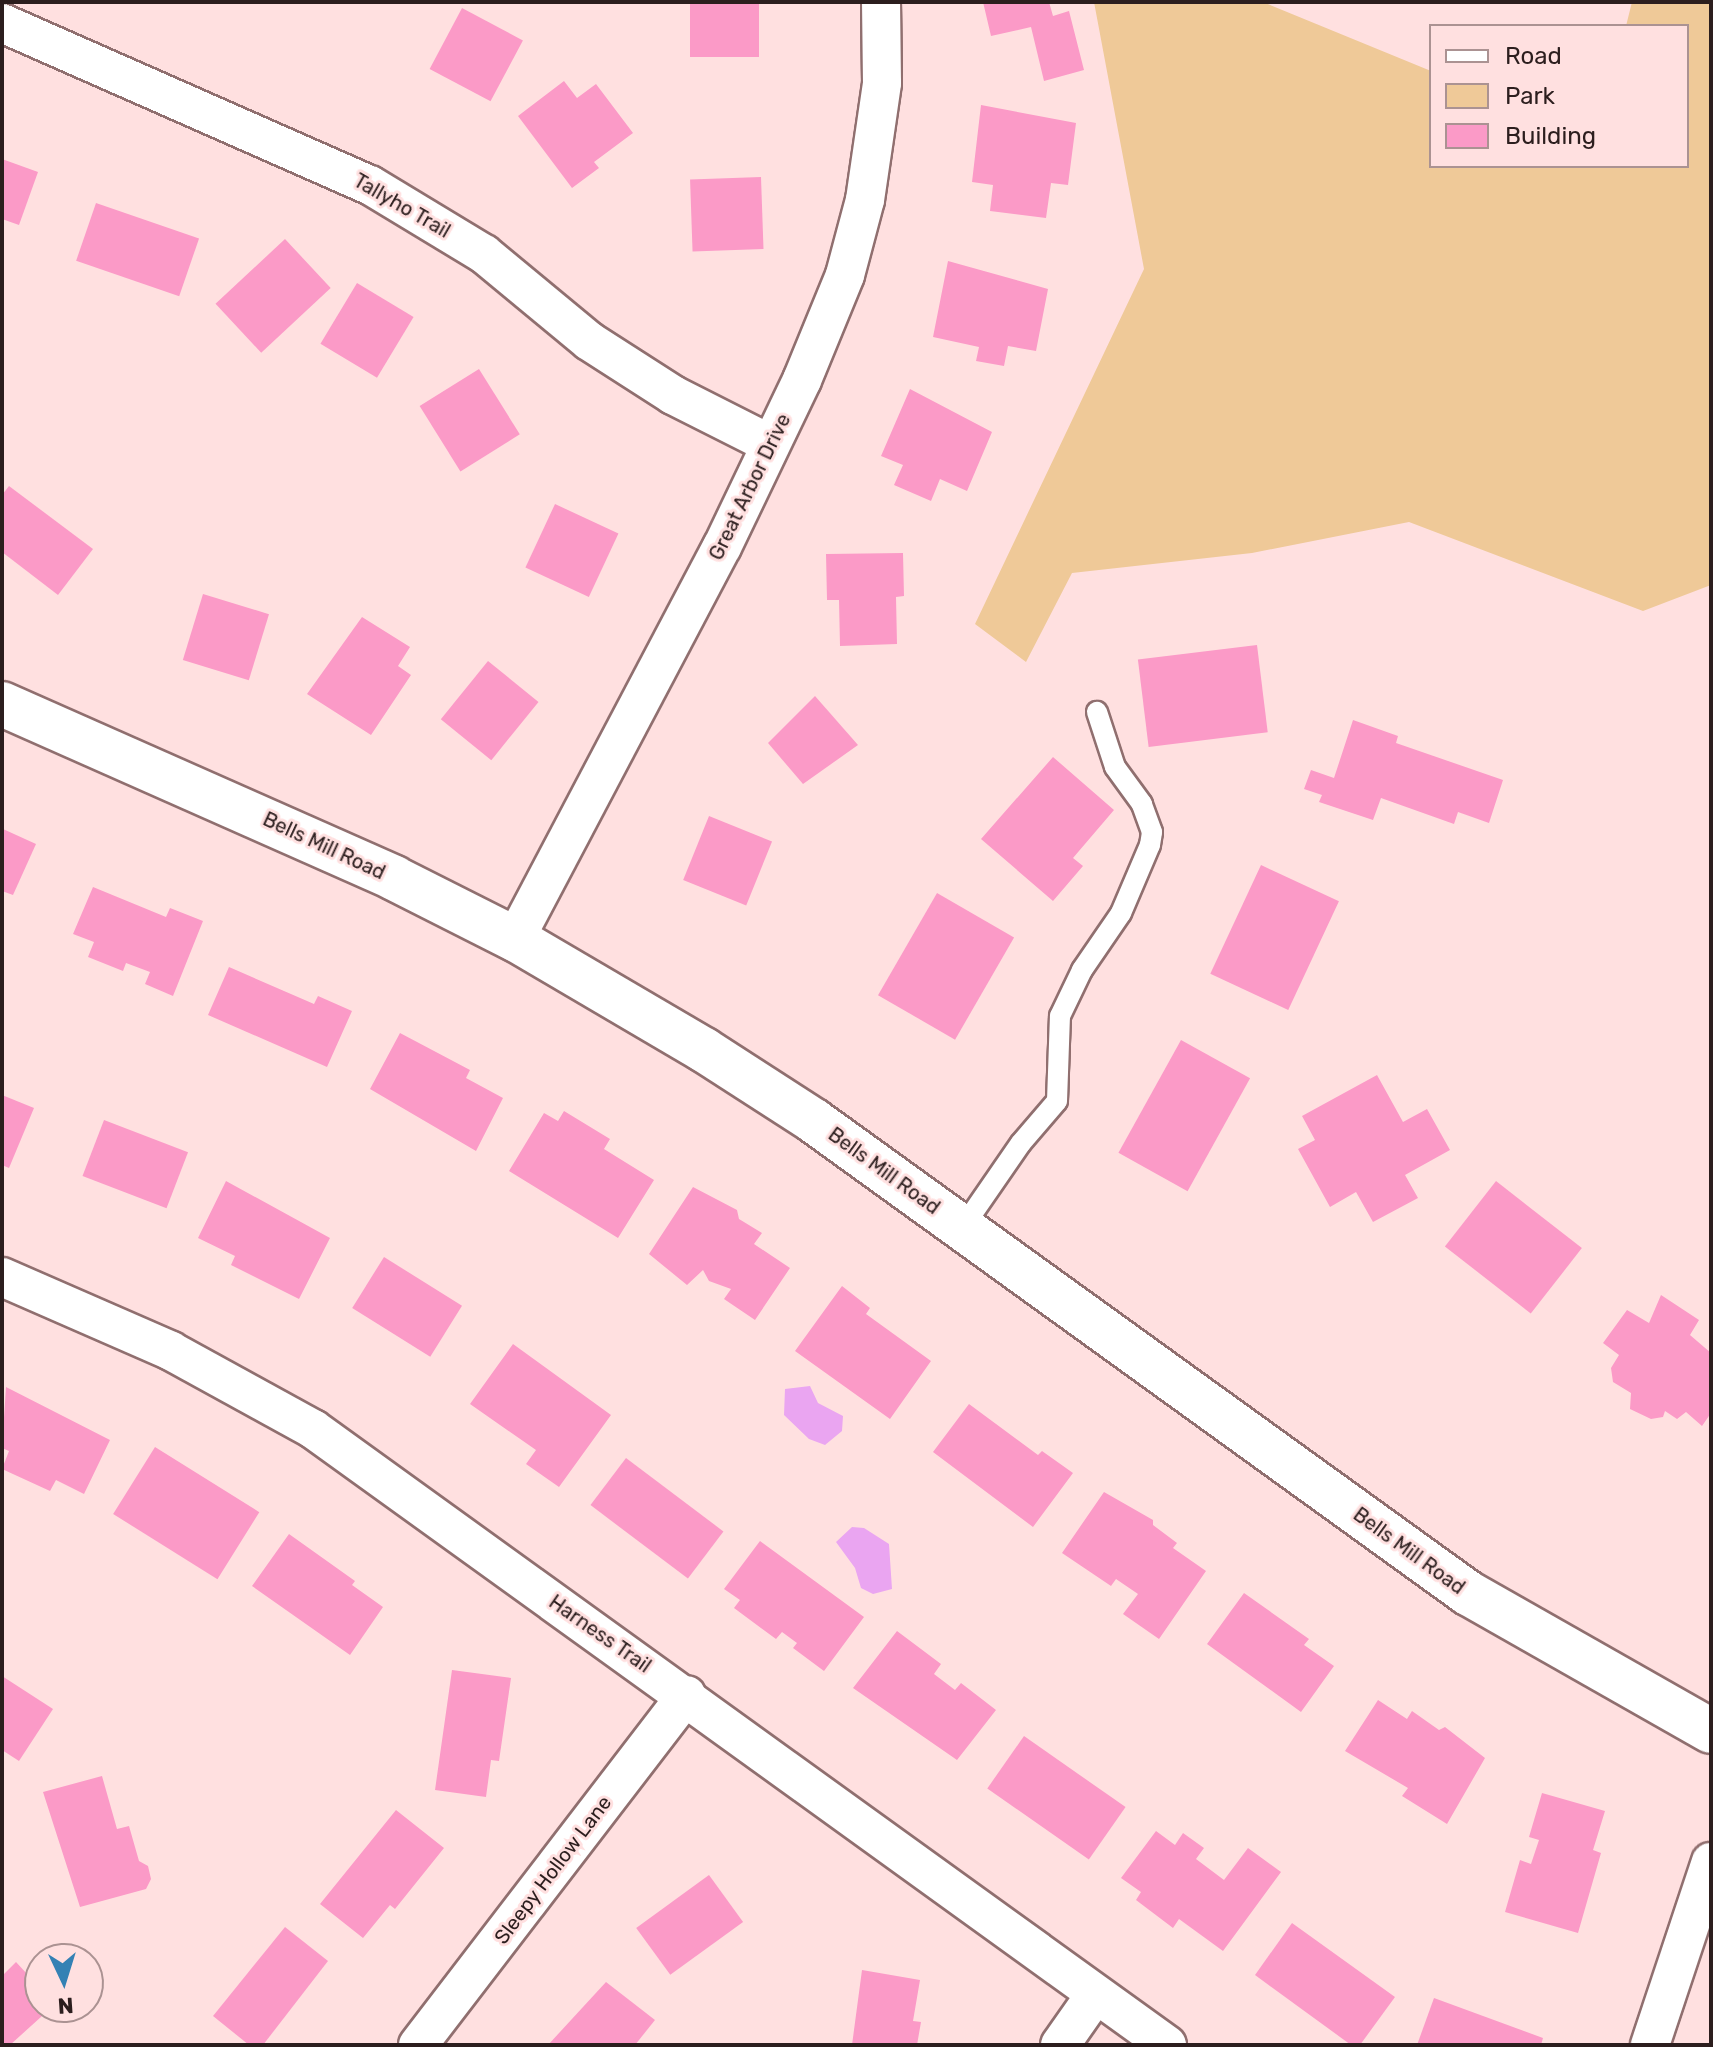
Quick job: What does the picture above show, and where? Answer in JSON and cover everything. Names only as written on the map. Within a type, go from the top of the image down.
[{"type":"street","name":"Great Arbor Drive","points":[[515,939],[722,547],[835,302],[865,200],[882,83],[881,2]]},
{"type":"street","name":"Tallyho Trail","points":[[2,23],[370,185],[484,254],[589,341],[673,395],[770,444]]},
{"type":"street","name":"Bells Mill Road","points":[[2,704],[379,872],[515,939],[814,1121],[1468,1593],[1711,1731]]},
{"type":"street","name":"Harness Trail","points":[[2,1277],[171,1351],[313,1429],[687,1695],[1167,2045]]},
{"type":"street","name":"Sleepy Hollow Lane","points":[[418,2045],[687,1695]]},
{"type":"street","points":[[1650,2045],[1711,1862]]},
{"type":"street","points":[[1060,2045],[1095,1995]]},
{"type":"lane","points":[[963,1227],[1021,1143],[1057,1101],[1060,1016],[1082,970],[1121,913],[1150,845],[1152,832],[1142,804],[1115,767],[1097,712]]},
{"type":"green space","points":[[1094,2],[1263,2],[1429,70],[1429,168],[1689,168],[1689,24],[1626,24],[1632,2],[1711,2],[1711,585],[1643,611],[1409,522],[1252,553],[1072,573],[1026,662],[975,624],[1144,269]]},
{"type":"shaded area","points":[[810,1386],[818,1403],[843,1416],[842,1431],[825,1445],[809,1439],[784,1415],[785,1389]]},
{"type":"shaded area","points":[[852,1527],[864,1528],[889,1544],[892,1589],[873,1594],[861,1588],[855,1568],[836,1542]]},
{"type":"building","points":[[690,2],[759,2],[759,57],[690,57]]},
{"type":"building","points":[[983,2],[1049,2],[1053,16],[1069,11],[1084,70],[1044,81],[1031,27],[991,36]]},
{"type":"building","points":[[462,8],[523,40],[491,101],[430,69]]},
{"type":"building","points":[[564,81],[577,98],[596,84],[633,133],[594,162],[599,168],[572,188],[518,116]]},
{"type":"building","points":[[981,105],[1076,123],[1068,185],[1051,183],[1046,218],[990,211],[993,185],[972,182]]},
{"type":"building","points":[[2,159],[38,172],[19,225],[2,219]]},
{"type":"building","points":[[761,177],[764,249],[693,251],[690,179]]},
{"type":"building","points":[[96,203],[199,238],[179,296],[76,261]]},
{"type":"building","points":[[285,239],[331,288],[261,353],[216,304]]},
{"type":"building","points":[[948,261],[1048,289],[1036,351],[1008,346],[1004,366],[976,361],[979,347],[933,337]]},
{"type":"building","points":[[357,283],[414,317],[377,378],[320,344]]},
{"type":"building","points":[[479,369],[520,434],[460,471],[420,406]]},
{"type":"building","points":[[910,389],[992,432],[967,491],[940,479],[931,501],[894,485],[903,465],[881,456]]},
{"type":"building","points":[[9,486],[93,549],[58,595],[2,552],[2,495]]},
{"type":"building","points":[[555,504],[618,534],[589,597],[525,567]]},
{"type":"building","points":[[903,553],[904,596],[896,597],[897,644],[840,646],[839,600],[827,600],[826,554]]},
{"type":"building","points":[[203,594],[269,614],[249,680],[183,660]]},
{"type":"building","points":[[362,617],[410,647],[398,666],[411,675],[371,735],[307,694]]},
{"type":"building","points":[[1257,645],[1268,732],[1149,747],[1138,660]]},
{"type":"building","points":[[488,661],[539,702],[491,760],[441,719]]},
{"type":"building","points":[[815,696],[858,745],[803,784],[768,743]]},
{"type":"building","points":[[1353,720],[1398,736],[1396,743],[1503,780],[1489,823],[1458,812],[1454,824],[1381,798],[1373,820],[1319,802],[1322,795],[1304,789],[1311,770],[1334,778]]},
{"type":"building","points":[[1053,757],[1114,810],[1073,858],[1083,866],[1053,901],[981,839]]},
{"type":"building","points":[[709,816],[772,841],[746,905],[683,880]]},
{"type":"building","points":[[3,829],[36,844],[13,895],[2,891]]},
{"type":"building","points":[[1261,865],[1339,901],[1288,1010],[1210,974]]},
{"type":"building","points":[[93,887],[166,917],[170,908],[203,921],[173,996],[145,984],[150,972],[126,963],[123,971],[88,957],[94,942],[73,934]]},
{"type":"building","points":[[937,893],[1014,938],[955,1040],[878,995]]},
{"type":"building","points":[[229,967],[314,1004],[318,996],[352,1011],[327,1067],[208,1015]]},
{"type":"building","points":[[400,1033],[470,1070],[466,1078],[503,1098],[476,1151],[370,1089]]},
{"type":"building","points":[[1181,1040],[1250,1078],[1188,1191],[1118,1153]]},
{"type":"building","points":[[1377,1075],[1403,1122],[1427,1109],[1450,1150],[1405,1175],[1418,1198],[1373,1222],[1356,1192],[1330,1207],[1298,1149],[1315,1140],[1302,1116]]},
{"type":"building","points":[[2,1095],[34,1108],[9,1168],[2,1165]]},
{"type":"building","points":[[564,1111],[610,1139],[604,1149],[654,1180],[618,1238],[509,1171],[544,1113],[558,1121]]},
{"type":"building","points":[[104,1120],[188,1152],[167,1208],[82,1176]]},
{"type":"building","points":[[226,1181],[330,1238],[299,1299],[231,1265],[235,1256],[198,1238]]},
{"type":"building","points":[[1496,1181],[1582,1248],[1531,1314],[1445,1246]]},
{"type":"building","points":[[693,1187],[737,1210],[739,1219],[762,1233],[754,1244],[790,1268],[755,1320],[724,1299],[731,1289],[709,1281],[703,1270],[687,1285],[649,1254]]},
{"type":"building","points":[[384,1257],[462,1306],[430,1357],[352,1308]]},
{"type":"building","points":[[842,1286],[870,1308],[866,1314],[931,1361],[890,1419],[795,1351]]},
{"type":"building","points":[[1661,1295],[1699,1320],[1690,1335],[1711,1353],[1711,1413],[1702,1426],[1686,1412],[1677,1419],[1665,1411],[1663,1417],[1651,1419],[1630,1409],[1631,1393],[1613,1382],[1611,1368],[1619,1355],[1603,1343],[1627,1310],[1649,1323]]},
{"type":"building","points":[[513,1344],[611,1415],[559,1487],[526,1464],[536,1450],[470,1404]]},
{"type":"building","points":[[6,1387],[110,1440],[84,1494],[56,1480],[50,1491],[2,1469],[9,1451],[2,1448]]},
{"type":"building","points":[[969,1404],[1038,1455],[1042,1451],[1073,1473],[1033,1527],[933,1452]]},
{"type":"building","points":[[155,1447],[259,1512],[217,1579],[113,1514]]},
{"type":"building","points":[[626,1458],[723,1531],[688,1579],[590,1505]]},
{"type":"building","points":[[1104,1492],[1153,1520],[1153,1525],[1177,1543],[1173,1548],[1206,1571],[1159,1639],[1123,1614],[1138,1594],[1116,1579],[1111,1586],[1062,1553]]},
{"type":"building","points":[[289,1534],[355,1581],[352,1585],[383,1607],[350,1655],[252,1586]]},
{"type":"building","points":[[760,1541],[864,1617],[824,1671],[793,1648],[797,1643],[782,1632],[776,1639],[734,1608],[740,1600],[724,1589]]},
{"type":"building","points":[[1244,1593],[1309,1639],[1304,1645],[1334,1666],[1301,1712],[1207,1644]]},
{"type":"building","points":[[897,1631],[941,1664],[934,1674],[955,1690],[961,1683],[996,1710],[957,1760],[853,1688]]},
{"type":"building","points":[[452,1670],[511,1678],[499,1761],[491,1760],[486,1797],[435,1790]]},
{"type":"building","points":[[2,1676],[53,1709],[19,1761],[2,1750]]},
{"type":"building","points":[[1378,1700],[1407,1719],[1412,1711],[1439,1730],[1445,1727],[1485,1758],[1447,1824],[1402,1796],[1408,1788],[1345,1751]]},
{"type":"building","points":[[1024,1736],[1126,1807],[1089,1860],[987,1788]]},
{"type":"building","points":[[102,1776],[117,1829],[129,1826],[139,1861],[148,1866],[151,1879],[146,1889],[80,1907],[43,1792]]},
{"type":"building","points":[[1542,1793],[1605,1811],[1593,1850],[1601,1853],[1578,1933],[1505,1912],[1520,1860],[1531,1864],[1539,1840],[1529,1837]]},
{"type":"building","points":[[396,1810],[444,1848],[395,1909],[390,1905],[363,1938],[320,1904]]},
{"type":"building","points":[[1156,1831],[1175,1845],[1183,1833],[1204,1848],[1196,1859],[1224,1880],[1248,1848],[1281,1872],[1223,1951],[1179,1919],[1173,1928],[1136,1900],[1141,1892],[1121,1878]]},
{"type":"building","points":[[709,1875],[743,1922],[670,1975],[636,1928]]},
{"type":"building","points":[[1292,1923],[1395,1997],[1360,2045],[1351,2045],[1255,1975]]},
{"type":"building","points":[[285,1927],[328,1961],[263,2045],[249,2045],[213,2016]]},
{"type":"building","points":[[16,1962],[24,1971],[24,2023],[34,2023],[10,2045],[2,2045],[2,1976]]},
{"type":"building","points":[[862,1970],[920,1980],[913,2021],[921,2022],[917,2045],[852,2045]]},
{"type":"building","points":[[606,1982],[655,2020],[635,2045],[548,2045]]},
{"type":"building","points":[[1434,1998],[1543,2038],[1541,2045],[1417,2045]]}]
